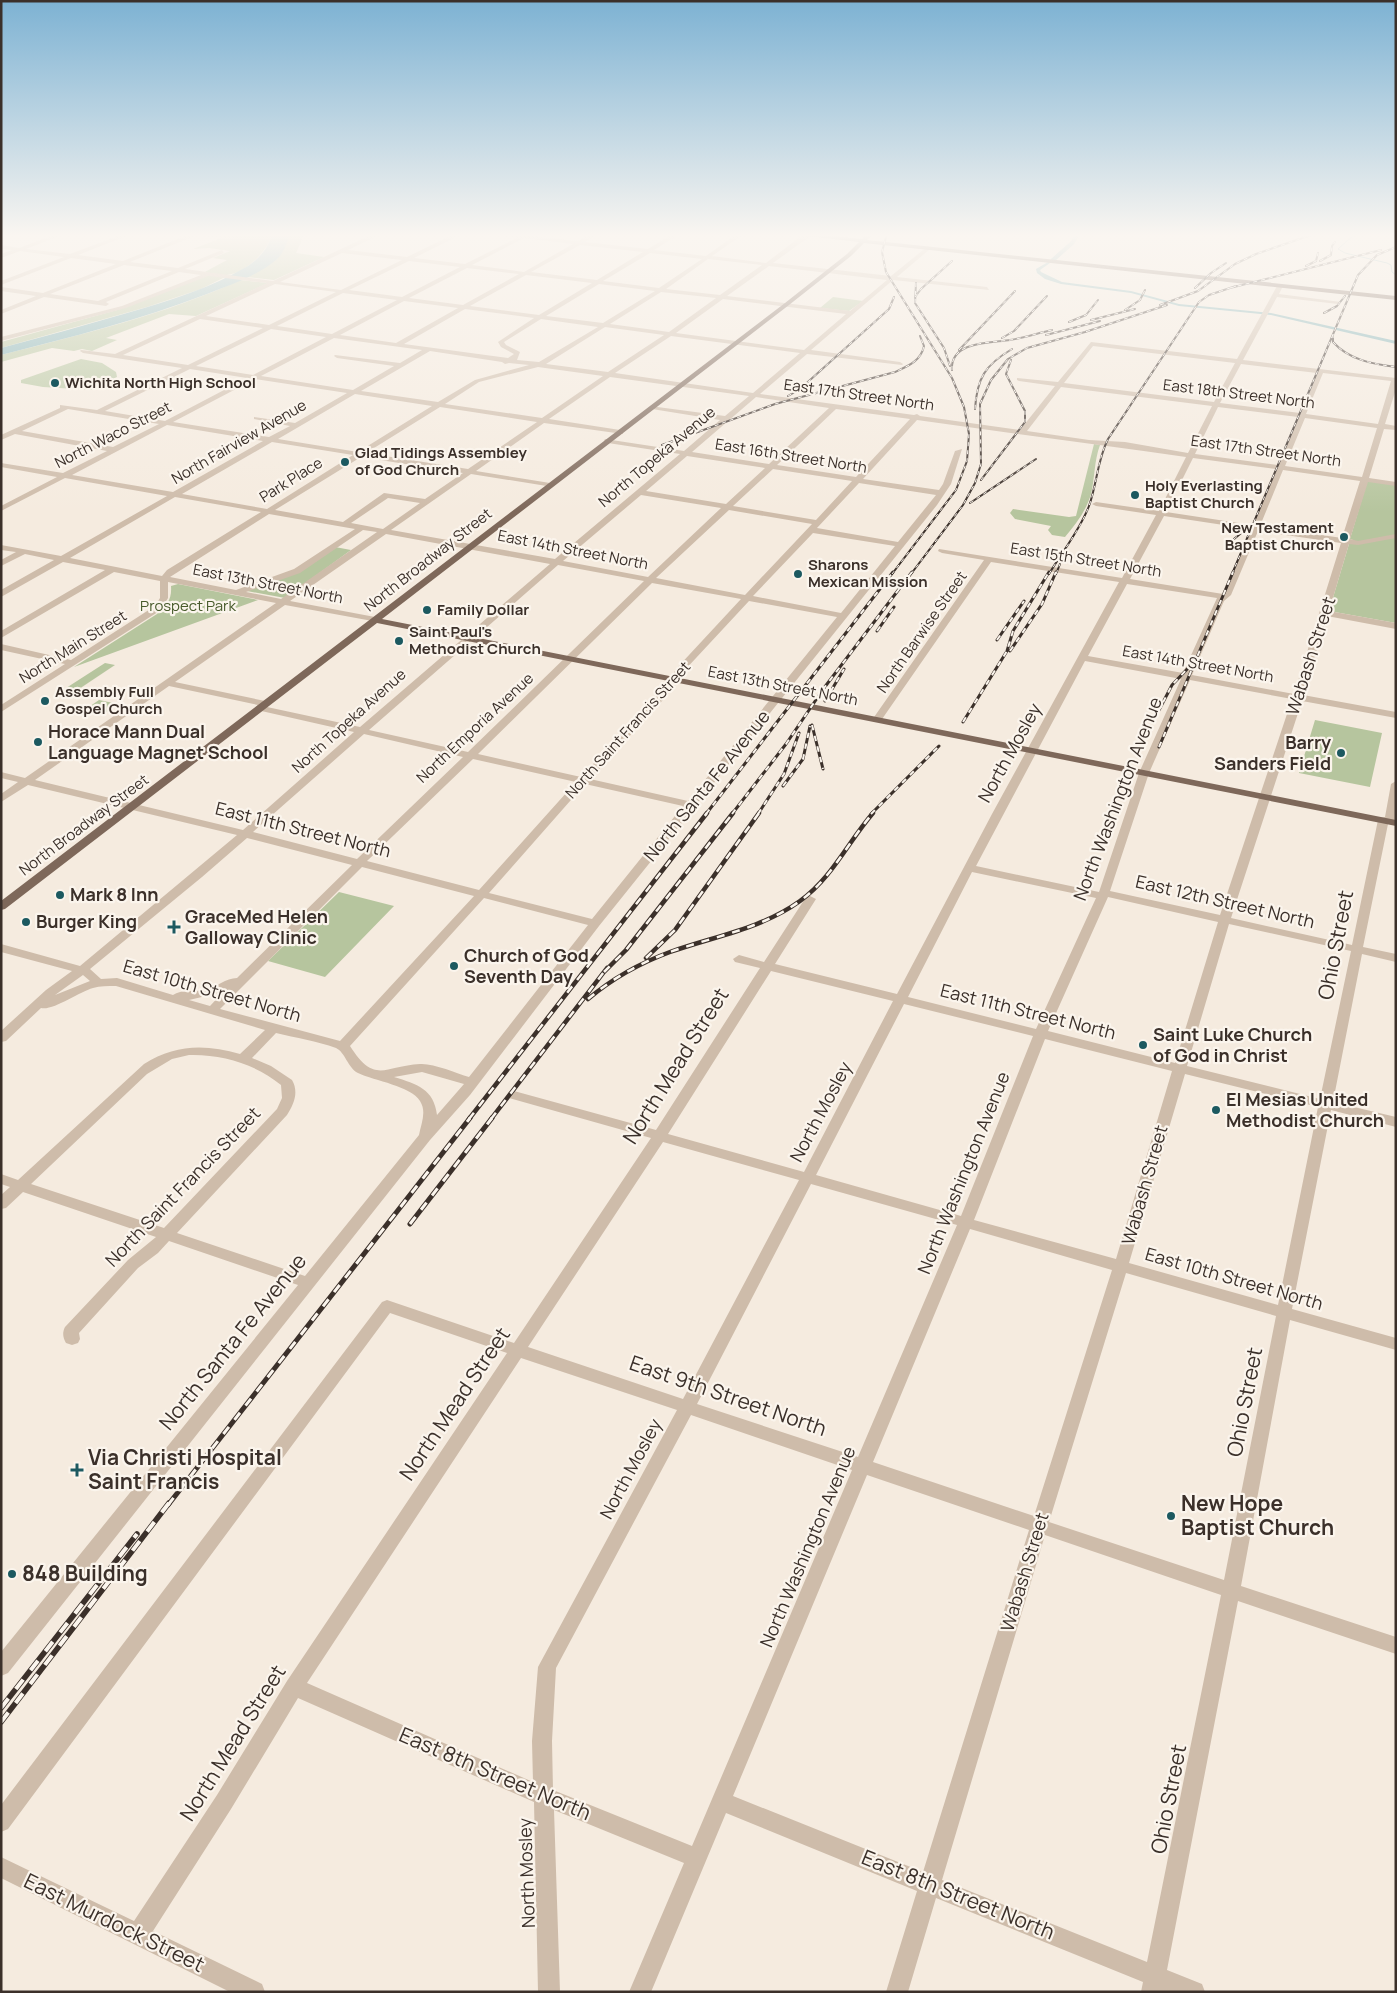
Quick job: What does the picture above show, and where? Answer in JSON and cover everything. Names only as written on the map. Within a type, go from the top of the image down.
[{"type":"main road","name":"North Broadway Street","points":[[1,907],[758,326]]},
{"type":"main road","name":"East 13th Street North","points":[[375,620],[1389,821]]},
{"type":"street","points":[[1,339],[51,326]]},
{"type":"street","points":[[116,356],[180,326]]},
{"type":"street","name":"East 17th Street North","points":[[263,326],[1396,484]]},
{"type":"street","name":"North Waco Street","points":[[1,509],[353,326]]},
{"type":"street","points":[[397,345],[430,326]]},
{"type":"street","points":[[510,360],[515,358],[518,352],[503,346],[501,342],[527,326]]},
{"type":"street","name":"Park Place","points":[[164,579],[170,572],[440,404],[487,377],[502,372],[527,369],[540,364],[603,326]]},
{"type":"street","points":[[612,326],[900,364]]},
{"type":"street","points":[[1,799],[681,326]]},
{"type":"street","name":"North Topeka Avenue","points":[[1,1038],[50,994],[82,970],[246,834],[467,638],[836,326]]},
{"type":"street","name":"North Mosley","points":[[549,1992],[542,1741],[547,1667],[808,1178],[969,868],[1161,514],[1216,404],[1259,326]]},
{"type":"street","points":[[97,412],[270,327]]},
{"type":"street","points":[[367,340],[337,356],[401,365]]},
{"type":"street","points":[[1023,432],[1091,344],[1395,380]]},
{"type":"street","name":"North Fairview Avenue","points":[[1,594],[428,349]]},
{"type":"street","points":[[83,351],[620,432]]},
{"type":"street","name":"Park Place","points":[[487,377],[488,373],[510,360]]},
{"type":"street","name":"North Washington Avenue","points":[[640,1992],[966,1222],[1040,1034],[1103,895],[1144,773],[1220,600],[1226,597],[1321,370]]},
{"type":"street","name":"East 18th Street North","points":[[1019,379],[1396,428]]},
{"type":"street","name":"Wabash Street","points":[[897,1992],[1039,1525],[1121,1266],[1224,919],[1298,697],[1395,380]]},
{"type":"street","name":"North Emporia Avenue","points":[[212,1011],[359,863],[650,580],[836,405]]},
{"type":"street","points":[[1,438],[64,406],[550,486]]},
{"type":"street","points":[[652,407],[727,419]]},
{"type":"street","name":"North Saint Francis Street","points":[[343,1046],[482,895],[529,839],[670,688],[679,671],[819,523],[855,480],[916,416]]},
{"type":"street","points":[[256,418],[297,425]]},
{"type":"street","points":[[15,432],[115,450]]},
{"type":"street","name":"East 16th Street North","points":[[608,441],[941,494]]},
{"type":"street","name":"North Santa Fe Avenue","points":[[1,1667],[425,1137],[468,1087],[595,923],[901,545],[941,494],[952,474],[959,451]]},
{"type":"street","name":"East 14th Street North","points":[[1,465],[470,546],[844,616]]},
{"type":"street","points":[[640,492],[819,523]]},
{"type":"street","points":[[343,525],[388,495],[427,502]]},
{"type":"street","points":[[1096,504],[1346,542],[1364,543],[1396,536]]},
{"type":"street","points":[[236,593],[297,571],[361,528]]},
{"type":"street","points":[[812,530],[901,545]]},
{"type":"street","name":"East 13th Street North","points":[[1,547],[375,620]]},
{"type":"street","points":[[1,564],[24,551]]},
{"type":"street","name":"East 15th Street North","points":[[942,551],[1226,597]]},
{"type":"street","name":"North Barwise Street","points":[[877,720],[989,559]]},
{"type":"street","points":[[1,635],[113,568]]},
{"type":"street","name":"North Main Street","points":[[1,709],[158,608],[164,598],[164,579]]},
{"type":"street","points":[[1324,614],[1396,626]]},
{"type":"street","points":[[1,647],[74,663]]},
{"type":"street","name":"East 14th Street North","points":[[1083,658],[1396,715]]},
{"type":"street","points":[[166,683],[691,805]]},
{"type":"street","name":"East 11th Street North","points":[[1,775],[246,834],[595,923]]},
{"type":"street","name":"Ohio Street","points":[[1153,1984],[1195,1780],[1284,1312],[1356,949],[1389,821],[1396,784]]},
{"type":"street","name":"East 12th Street North","points":[[969,868],[1224,919],[1396,958]]},
{"type":"street","name":"North Mead Street","points":[[138,1934],[224,1802],[294,1687],[519,1350],[659,1136],[765,966],[810,899]]},
{"type":"street","name":"East 10th Street North","points":[[1,948],[82,970],[91,975],[98,983],[117,982],[212,1011],[343,1046]]},
{"type":"street","name":"East 11th Street North","points":[[739,959],[1396,1122]]},
{"type":"street","name":"North Emporia Avenue","points":[[162,996],[191,996],[212,993],[228,986],[248,973]]},
{"type":"street","name":"North Topeka Avenue","points":[[30,1012],[68,992],[98,983]]},
{"type":"street","points":[[1,1204],[148,1066],[171,1055],[189,1051],[206,1051],[243,1059],[274,1028]]},
{"type":"street","points":[[343,1046],[358,1067],[377,1077],[425,1096],[431,1105],[432,1119],[425,1137]]},
{"type":"street","name":"North Saint Francis Street","points":[[72,1338],[72,1331],[133,1264],[153,1249],[282,1112],[288,1103],[289,1090],[287,1083],[275,1073],[243,1059]]},
{"type":"street","points":[[377,1077],[422,1068],[468,1087]]},
{"type":"street","name":"North Santa Fe Avenue","points":[[431,1105],[454,1099],[468,1087]]},
{"type":"street","name":"East 10th Street North","points":[[514,1095],[1396,1344]]},
{"type":"street","points":[[1,1179],[167,1234],[309,1284]]},
{"type":"street","name":"East 9th Street North","points":[[1,1822],[388,1306],[1396,1646]]},
{"type":"street","name":"East 8th Street North","points":[[294,1687],[543,1796],[696,1858]]},
{"type":"street","name":"East 8th Street North","points":[[721,1801],[929,1884],[1153,1984],[1194,1992]]},
{"type":"street","name":"East Murdock Street","points":[[1,1867],[254,1992]]},
{"type":"green space","points":[[59,326],[79,326],[1,348],[1,342]]},
{"type":"green space","points":[[111,326],[137,326],[106,338],[117,340],[92,351],[52,348],[1,362],[1,355]]},
{"type":"green space","points":[[81,359],[102,363],[116,372],[117,377],[92,390],[43,387],[21,383],[21,380]]},
{"type":"green space","points":[[1094,444],[1100,445],[1091,494],[1080,517],[1065,537],[1052,535],[1048,530],[1051,526],[1015,519],[1010,513],[1013,509],[1069,517],[1076,516]]},
{"type":"green space","points":[[1367,482],[1396,485],[1396,623],[1329,611],[1349,544],[1352,544],[1353,540],[1350,539]]},
{"type":"green space","points":[[335,547],[351,550],[285,598],[247,591],[299,571]]},
{"type":"green space","name":"Prospect Park","points":[[178,584],[258,600],[74,667],[157,614],[168,602],[171,595],[171,586]]},
{"type":"green space","points":[[105,663],[115,665],[73,693],[63,690]]},
{"type":"green space","points":[[99,700],[118,704],[102,715],[83,711]]},
{"type":"green space","name":"Barry Sanders Field","points":[[1315,720],[1382,733],[1370,787],[1299,773]]},
{"type":"green space","points":[[339,892],[394,906],[325,977],[268,961]]},
{"type":"water","points":[[80,326],[110,326],[1,355],[1,348]]},
{"type":"waterway","points":[[1323,326],[1396,343]]},
{"type":"railway","points":[[788,396],[800,389],[870,326]]},
{"type":"railway","points":[[892,574],[956,490],[967,461],[969,434],[964,407],[952,378],[920,326]]},
{"type":"railway","points":[[930,326],[944,348],[950,366]]},
{"type":"railway","points":[[959,350],[982,326]]},
{"type":"railway","points":[[1002,338],[1019,326]]},
{"type":"railway","points":[[1046,335],[1081,326]]},
{"type":"railway","points":[[911,574],[963,505],[975,483],[981,464],[980,404],[991,380],[1008,359],[1027,348],[1103,326]]},
{"type":"railway","points":[[1049,574],[1076,532],[1089,506],[1104,447],[1108,439],[1183,326]]},
{"type":"railway","points":[[1333,334],[1337,326]]},
{"type":"railway","points":[[952,370],[953,361],[957,354],[973,345],[1015,339],[1052,330]]},
{"type":"railway","points":[[1232,574],[1333,334]]},
{"type":"railway","points":[[1333,334],[1333,342],[1346,353],[1370,363],[1396,367]]},
{"type":"railway","points":[[662,445],[775,404],[905,368],[920,356],[924,346],[920,336]]},
{"type":"railway","points":[[975,409],[978,389],[984,373],[995,361],[1012,349]]},
{"type":"railway","points":[[981,480],[1025,422],[1025,411],[1006,374],[1011,360]]},
{"type":"railway","points":[[970,503],[1036,459]]},
{"type":"railway","points":[[1234,539],[1251,525]]},
{"type":"railway","points":[[1056,574],[1060,564]]},
{"type":"railway","points":[[706,814],[893,572]]},
{"type":"railway","points":[[732,814],[786,744],[824,688],[912,572]]},
{"type":"railway","points":[[963,722],[1007,651],[1013,631],[1049,572]]},
{"type":"railway","points":[[1010,651],[1042,604],[1056,572]]},
{"type":"railway","points":[[1159,747],[1233,572]]},
{"type":"railway","points":[[997,640],[1024,601]]},
{"type":"railway","points":[[877,631],[894,607]]},
{"type":"railway","points":[[1158,712],[1172,685],[1191,665]]},
{"type":"railway","points":[[825,701],[844,669]]},
{"type":"railway","points":[[812,725],[823,769]]},
{"type":"railway","points":[[783,786],[803,759],[810,726]]},
{"type":"railway","points":[[758,814],[784,774],[799,733]]},
{"type":"railway","points":[[871,814],[939,746]]},
{"type":"railway","points":[[469,1119],[707,813]]},
{"type":"railway","points":[[604,972],[626,950],[733,813]]},
{"type":"railway","points":[[646,958],[675,930],[759,813]]},
{"type":"railway","points":[[588,999],[617,978],[648,961],[754,925],[785,911],[811,892],[831,871],[873,813]]},
{"type":"railway","points":[[491,1119],[607,968]]},
{"type":"railway","points":[[168,1505],[470,1118]]},
{"type":"railway","points":[[410,1224],[492,1118]]},
{"type":"railway","points":[[1,1722],[169,1503]]},
{"type":"railway","points":[[1,1708],[137,1534]]},
{"type":"place","name":"Wichita North High School","points":[[55,383]]},
{"type":"place","name":"Glad Tidings Assembley of God Church","points":[[345,462]]},
{"type":"place","name":"Holy Everlasting Baptist Church","points":[[1135,495]]},
{"type":"place","name":"New Testament Baptist Church","points":[[1344,537]]},
{"type":"place","name":"Sharons Mexican Mission","points":[[798,574]]},
{"type":"place","name":"Family Dollar","points":[[427,610]]},
{"type":"place","name":"Saint Paul's Methodist Church","points":[[399,641]]},
{"type":"place","name":"Assembly Full Gospel Church","points":[[45,701]]},
{"type":"place","name":"Horace Mann Dual Language Magnet School","points":[[38,742]]},
{"type":"place","name":"Barry Sanders Field","points":[[1341,753]]},
{"type":"place","name":"Mark 8 Inn","points":[[60,895]]},
{"type":"place","name":"Burger King","points":[[26,922]]},
{"type":"place","name":"GraceMed Helen Galloway Clinic","points":[[174,927]]},
{"type":"place","name":"Church of God Seventh Day","points":[[454,966]]},
{"type":"place","name":"Saint Luke Church of God in Christ","points":[[1143,1045]]},
{"type":"place","name":"El Mesias United Methodist Church","points":[[1216,1110]]},
{"type":"place","name":"Via Christi Hospital Saint Francis","points":[[77,1470]]},
{"type":"place","name":"New Hope Baptist Church","points":[[1171,1516]]},
{"type":"place","name":"848 Building","points":[[12,1574]]}]
